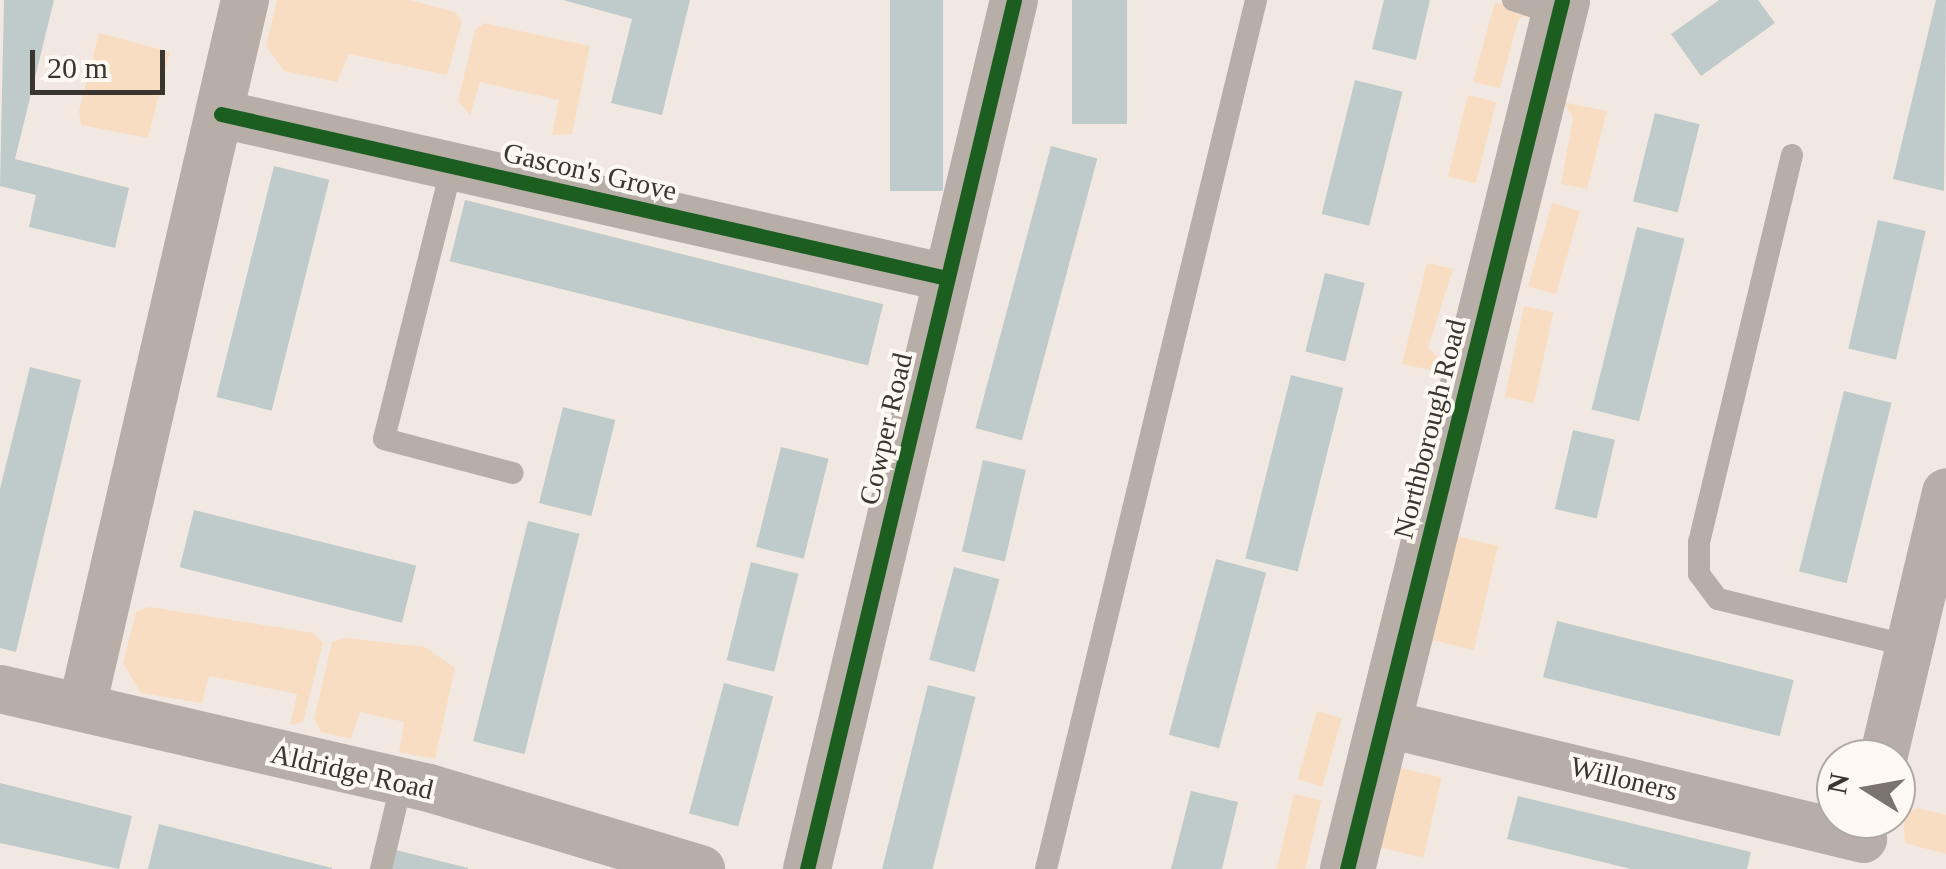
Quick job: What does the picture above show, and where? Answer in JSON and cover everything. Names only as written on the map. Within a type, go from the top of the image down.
[{"type":"street","points":[[82,708],[221,114],[243,0]]},
{"type":"street","name":"Cowper Road","points":[[807,869],[1014,0]]},
{"type":"street","name":"Northborough Road","points":[[1347,869],[1384,722],[1544,5]]},
{"type":"street","name":"Gascon's Grove","points":[[221,114],[948,278]]},
{"type":"street","points":[[1888,739],[1946,492]]},
{"type":"street","name":"Aldridge Road","points":[[0,689],[402,782],[701,869]]},
{"type":"street","name":"Willoners","points":[[1384,722],[1862,842]]},
{"type":"lane","points":[[1046,869],[1256,0]]},
{"type":"lane","points":[[1792,155],[1700,542],[1699,574],[1718,598],[1910,646]]},
{"type":"lane","points":[[452,166],[384,439],[514,473]]},
{"type":"lane","points":[[381,869],[402,782]]},
{"type":"shaded area","points":[[277,0],[410,0],[455,12],[462,22],[447,75],[349,54],[337,82],[284,71],[266,46]]},
{"type":"shaded area","points":[[1495,2],[1536,15],[1519,18],[1500,88],[1473,82]]},
{"type":"shaded area","points":[[484,23],[590,46],[572,134],[552,135],[559,100],[480,82],[470,115],[458,101],[475,30]]},
{"type":"shaded area","points":[[99,33],[170,52],[148,138],[81,125],[79,111]]},
{"type":"shaded area","points":[[1468,95],[1496,102],[1476,184],[1448,177]]},
{"type":"shaded area","points":[[1563,102],[1607,111],[1587,189],[1561,184],[1573,117]]},
{"type":"shaded area","points":[[1552,203],[1580,211],[1556,295],[1528,287]]},
{"type":"shaded area","points":[[1427,263],[1453,269],[1428,348],[1445,363],[1443,373],[1402,364]]},
{"type":"shaded area","points":[[1524,306],[1553,312],[1534,403],[1505,397]]},
{"type":"shaded area","points":[[1456,536],[1498,546],[1474,650],[1432,640]]},
{"type":"shaded area","points":[[149,607],[314,633],[323,643],[303,722],[290,725],[297,694],[209,676],[202,703],[141,693],[123,663],[136,612]]},
{"type":"shaded area","points":[[346,638],[425,647],[455,668],[435,759],[399,752],[404,722],[360,712],[351,739],[321,732],[314,719],[332,642]]},
{"type":"shaded area","points":[[1317,711],[1342,718],[1322,786],[1297,779]]},
{"type":"shaded area","points":[[1396,767],[1442,778],[1423,857],[1378,847]]},
{"type":"shaded area","points":[[1294,794],[1321,800],[1305,869],[1277,869]]},
{"type":"shaded area","points":[[1916,809],[1946,815],[1946,854],[1905,843],[1905,839],[1916,839]]},
{"type":"building","points":[[4,0],[54,0],[15,159],[129,188],[115,248],[29,227],[36,195],[0,186]]},
{"type":"building","points":[[563,0],[690,0],[662,115],[611,103],[632,19]]},
{"type":"building","points":[[890,0],[943,0],[943,191],[890,191]]},
{"type":"building","points":[[1072,0],[1127,0],[1127,124],[1072,124]]},
{"type":"building","points":[[1384,0],[1430,0],[1416,60],[1372,49]]},
{"type":"building","points":[[1719,0],[1758,0],[1775,23],[1701,76],[1671,34]]},
{"type":"building","points":[[1936,0],[1946,0],[1944,191],[1893,179]]},
{"type":"building","points":[[1355,80],[1403,92],[1369,226],[1322,214]]},
{"type":"building","points":[[1655,113],[1700,124],[1678,212],[1633,201]]},
{"type":"building","points":[[1051,146],[1097,158],[1022,440],[975,428]]},
{"type":"building","points":[[274,166],[329,180],[272,411],[216,397]]},
{"type":"building","points":[[465,200],[883,304],[868,365],[450,261]]},
{"type":"building","points":[[1878,220],[1926,231],[1896,360],[1848,349]]},
{"type":"building","points":[[1637,227],[1685,239],[1639,421],[1592,409]]},
{"type":"building","points":[[1325,273],[1365,283],[1345,362],[1305,352]]},
{"type":"building","points":[[30,367],[81,380],[16,652],[0,648],[0,489]]},
{"type":"building","points":[[1291,375],[1343,388],[1298,571],[1245,558]]},
{"type":"building","points":[[1844,391],[1892,403],[1847,583],[1799,571]]},
{"type":"building","points":[[563,407],[615,420],[591,516],[539,503]]},
{"type":"building","points":[[1573,430],[1615,440],[1597,519],[1555,509]]},
{"type":"building","points":[[781,447],[829,459],[804,559],[756,547]]},
{"type":"building","points":[[983,460],[1026,470],[1005,561],[962,552]]},
{"type":"building","points":[[194,510],[416,565],[402,623],[180,567]]},
{"type":"building","points":[[528,521],[579,534],[525,754],[473,741]]},
{"type":"building","points":[[1216,559],[1266,572],[1219,748],[1169,735]]},
{"type":"building","points":[[751,562],[799,574],[774,672],[727,660]]},
{"type":"building","points":[[954,567],[999,579],[975,672],[929,660]]},
{"type":"building","points":[[1557,621],[1794,680],[1780,736],[1543,677]]},
{"type":"building","points":[[724,683],[773,696],[738,827],[689,813]]},
{"type":"building","points":[[928,685],[976,697],[933,869],[882,869]]},
{"type":"building","points":[[0,783],[132,816],[119,869],[0,843]]},
{"type":"building","points":[[1191,791],[1238,802],[1222,869],[1171,869]]},
{"type":"building","points":[[1518,796],[1751,852],[1747,869],[1631,869],[1507,839]]},
{"type":"building","points":[[159,824],[332,868],[332,869],[148,869]]},
{"type":"building","points":[[392,849],[468,868],[468,869],[387,869]]},
{"type":"cycle path","points":[[807,869],[1014,0]]},
{"type":"cycle path","points":[[1347,869],[1562,0]]},
{"type":"cycle path","points":[[221,114],[947,278]]}]
